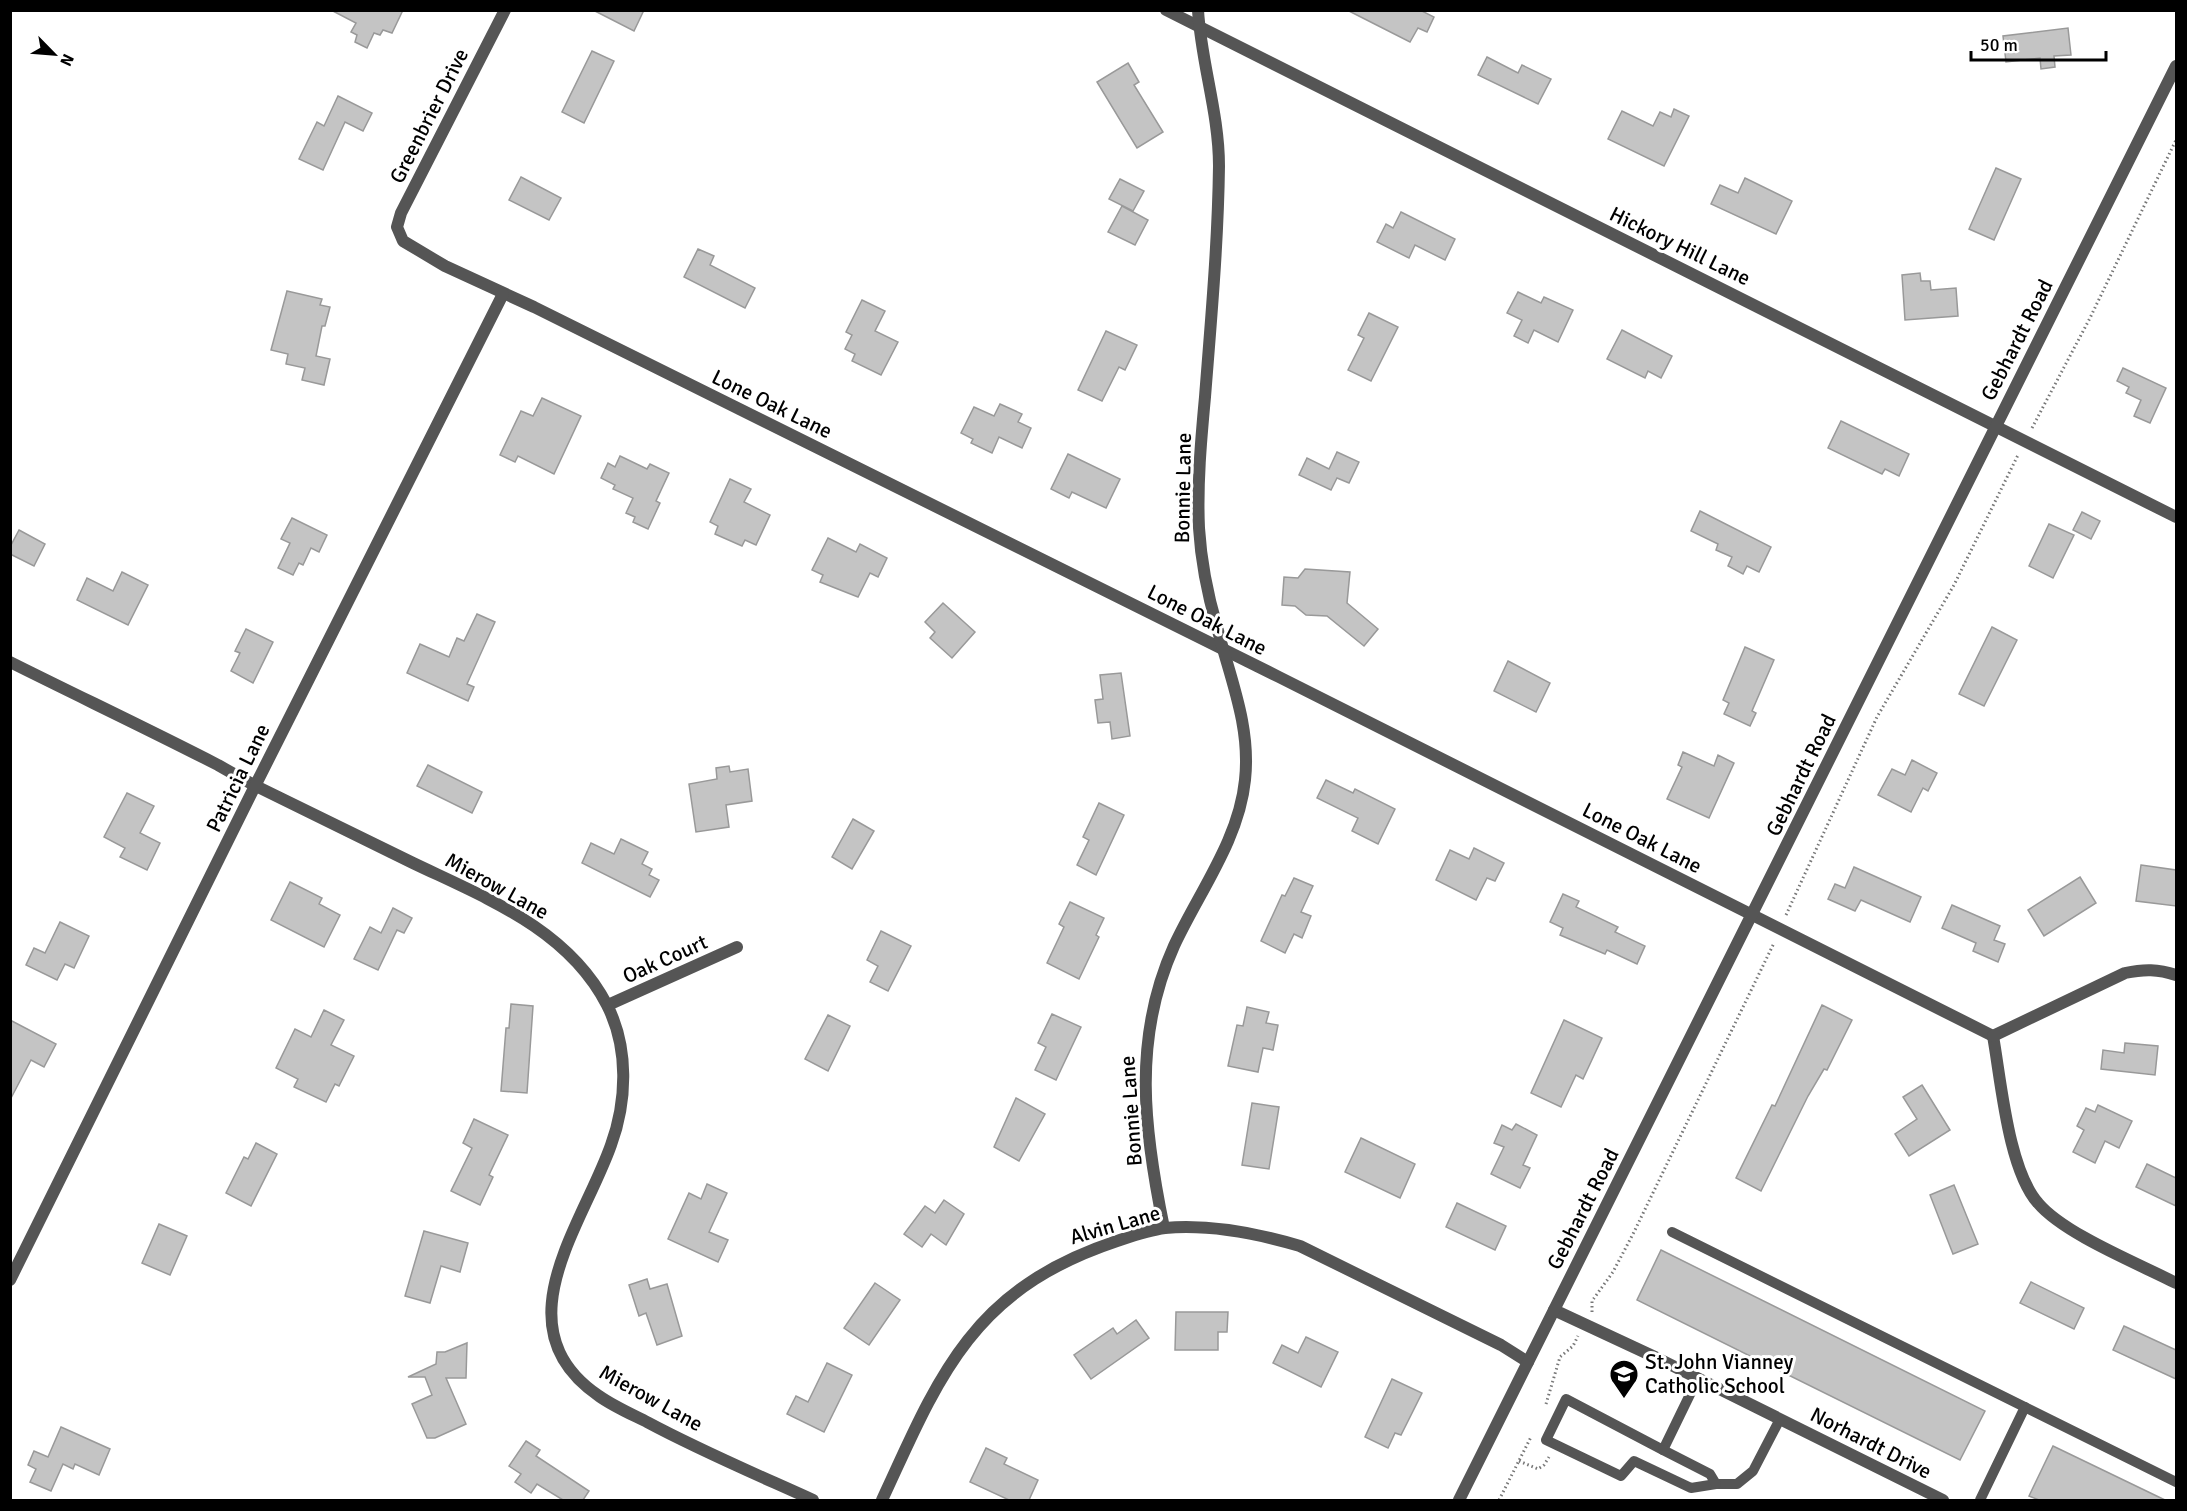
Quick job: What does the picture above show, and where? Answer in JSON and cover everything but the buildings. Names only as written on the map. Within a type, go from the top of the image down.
[{"type":"street","name":"Greenbrier Drive","points":[[403,241],[397,227],[401,213],[505,10]]},
{"type":"street","name":"Hickory Hill Lane","points":[[1166,10],[2176,517]]},
{"type":"street","name":"Bonnie Lane","points":[[1164,1228],[1146,1110],[1144,1075],[1152,1011],[1174,947],[1226,843],[1240,808],[1247,754],[1238,694],[1216,626],[1202,561],[1199,527],[1201,449],[1219,163],[1198,10]]},
{"type":"street","name":"Gebhardt Road","points":[[1458,1500],[2176,66]]},
{"type":"street","name":"Lone Oak Lane","points":[[403,241],[503,294],[534,307],[1225,650],[1993,1036]]},
{"type":"street","name":"Patricia Lane","points":[[10,1280],[503,294]]},
{"type":"street","name":"Mierow Lane","points":[[10,662],[526,920],[560,945],[582,967],[608,1005],[617,1030],[624,1089],[611,1145],[569,1240],[551,1293],[551,1316],[562,1353],[584,1383],[599,1396],[667,1433],[813,1500]]},
{"type":"street","name":"Oak Court","points":[[608,1005],[737,947]]},
{"type":"street","points":[[2176,975],[2161,970],[2143,969],[2125,973],[1993,1036],[2016,1156],[2037,1202],[2053,1217],[2085,1236],[2176,1282]]},
{"type":"street","name":"Alvin Lane","points":[[882,1500],[947,1372],[988,1316],[1040,1274],[1068,1259],[1164,1228],[1220,1229],[1273,1238],[1300,1246],[1501,1345],[1528,1362]]},
{"type":"street","name":"Norhardt Drive","points":[[1554,1310],[1586,1323],[1943,1500]]},
{"type":"lane","points":[[1672,1232],[2176,1482]]},
{"type":"lane","points":[[1663,1450],[1698,1378]]},
{"type":"lane","points":[[1716,1484],[1710,1474],[1566,1399],[1546,1440],[1621,1476],[1634,1461],[1691,1488],[1716,1484],[1737,1484],[1753,1471],[1780,1419]]},
{"type":"lane","points":[[1980,1500],[2025,1407]]},
{"type":"path","points":[[1543,1412],[1560,1357],[1573,1346],[1586,1323],[1593,1310],[1592,1301],[1613,1272],[1713,1073],[1877,717],[1953,585],[2090,318],[2176,140]]},
{"type":"path","points":[[1499,1500],[1535,1429]]},
{"type":"path","points":[[1519,1461],[1538,1469],[1544,1465],[1556,1445]]},
{"type":"place","name":"St. John Vianney Catholic School","points":[[1624,1400]]}]
